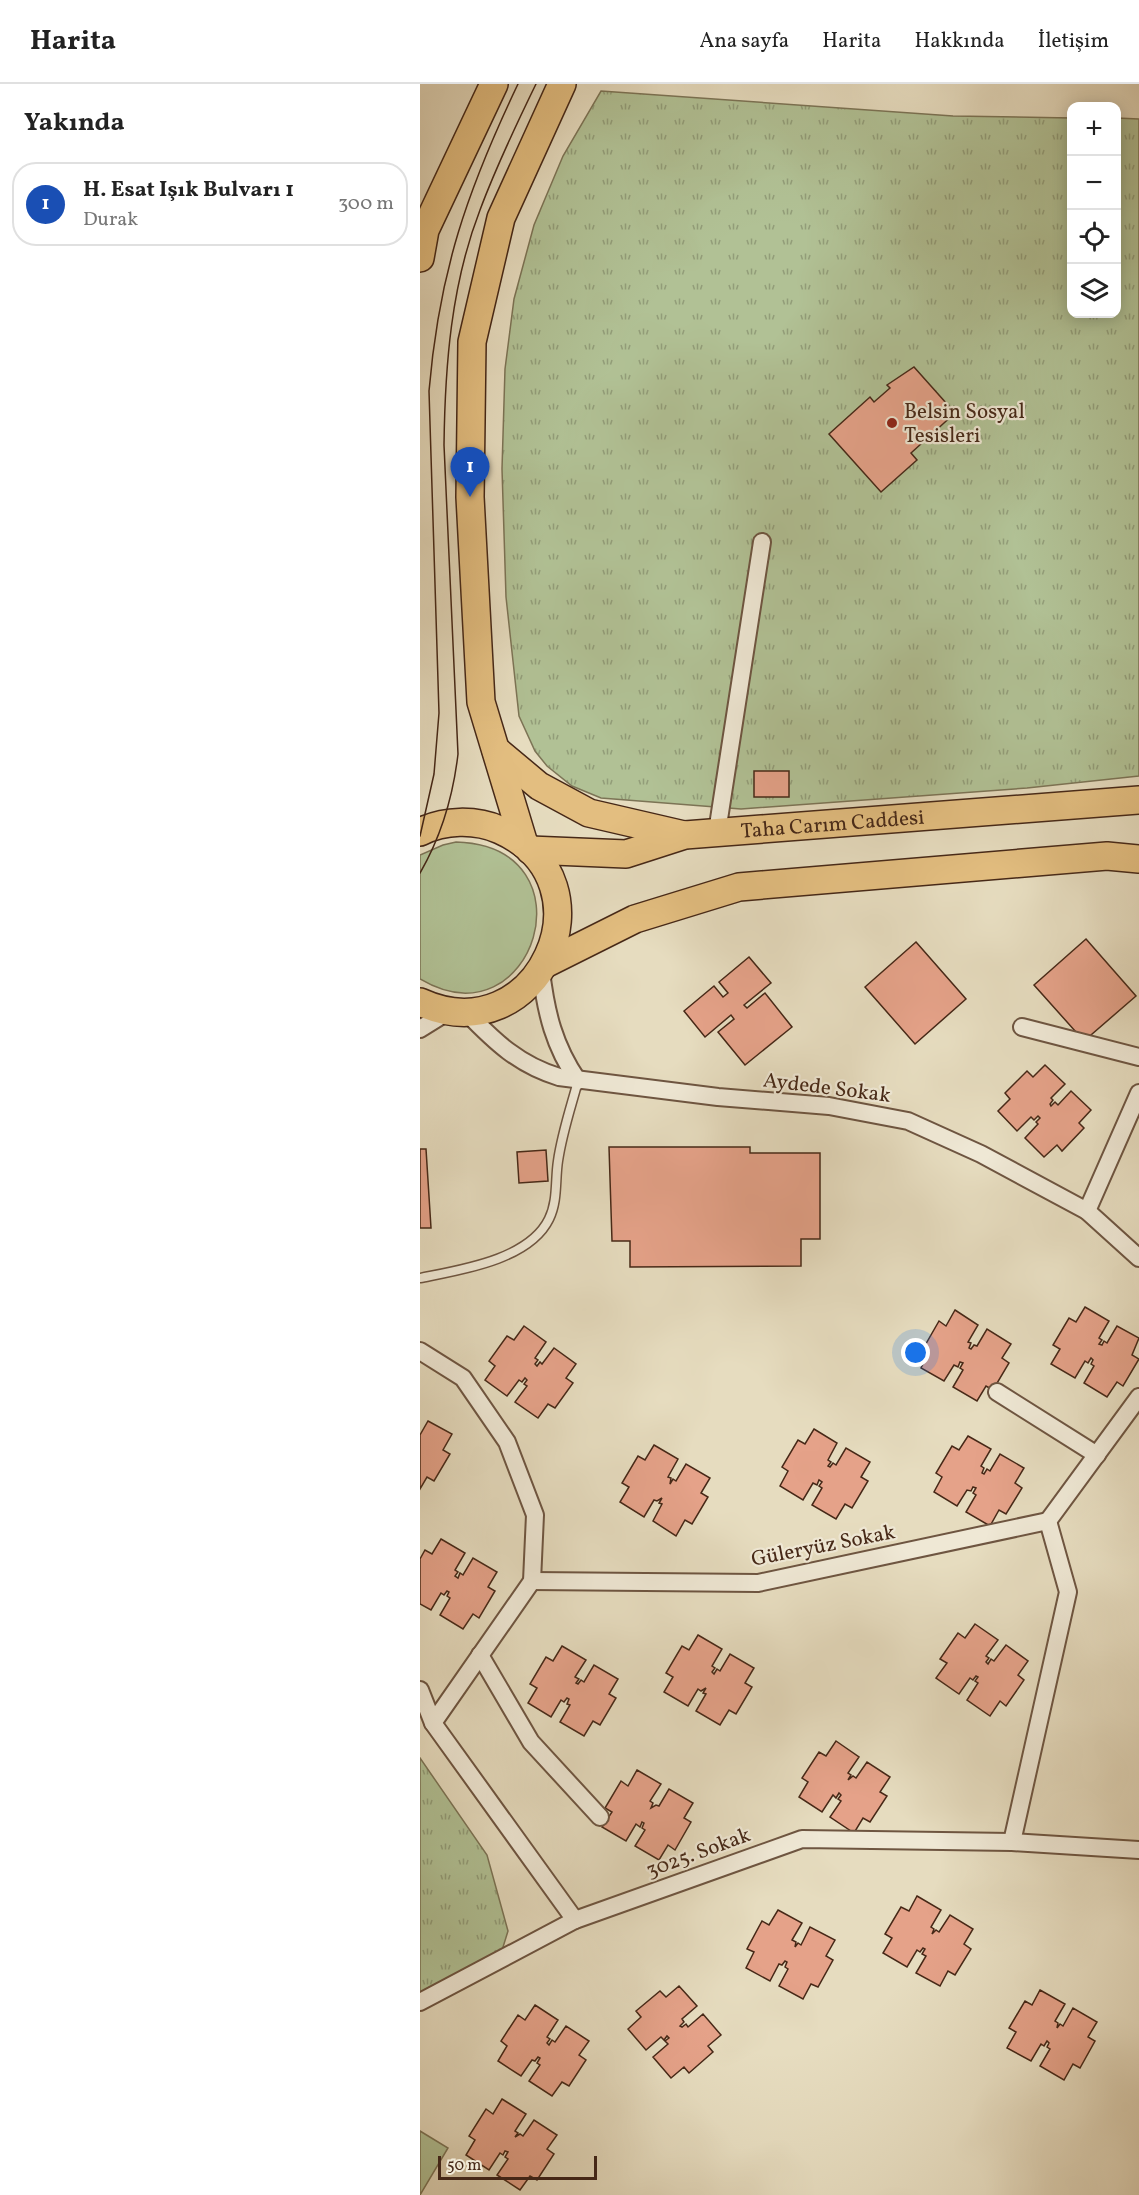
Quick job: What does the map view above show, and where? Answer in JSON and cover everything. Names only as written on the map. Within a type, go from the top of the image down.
[{"type":"main road","points":[[420,258],[423,232],[494,84]]},
{"type":"main road","points":[[527,848],[481,702],[470,497],[472,342],[501,218],[562,84]]},
{"type":"main road","points":[[496,749],[539,786],[589,813],[685,835]]},
{"type":"main road","name":"Taha Carım Caddesi","points":[[527,848],[626,854],[685,835],[1139,800]]},
{"type":"main road","points":[[420,832],[443,824],[476,823],[509,834],[527,848],[546,871],[557,904],[555,940],[543,968]]},
{"type":"main road","points":[[420,1002],[458,1012],[501,1005],[516,996],[543,968],[635,919],[739,886],[1107,856],[1139,859]]},
{"type":"street","points":[[717,832],[762,542]]},
{"type":"street","points":[[543,968],[549,1024],[566,1063],[578,1081]]},
{"type":"street","points":[[420,1029],[458,1012]]},
{"type":"street","name":"Aydede Sokak","points":[[458,1012],[524,1063],[541,1071],[578,1081],[718,1097],[830,1106],[908,1120],[981,1154],[1087,1211],[1139,1258]]},
{"type":"street","points":[[1022,1027],[1139,1057]]},
{"type":"street","points":[[1087,1211],[1139,1092]]},
{"type":"street","points":[[420,1351],[463,1378],[507,1442],[535,1515],[531,1581],[433,1723]]},
{"type":"street","points":[[997,1392],[1097,1455]]},
{"type":"street","points":[[1012,1842],[1068,1592],[1048,1521],[1139,1397]]},
{"type":"street","name":"Güleryüz Sokak","points":[[531,1581],[758,1583],[1048,1521]]},
{"type":"street","points":[[480,1655],[531,1742],[600,1817]]},
{"type":"street","points":[[420,1690],[433,1723],[575,1920]]},
{"type":"street","name":"3025. Sokak","points":[[420,2002],[575,1920],[802,1839],[1012,1842],[1139,1850]]},
{"type":"lane","points":[[420,1278],[473,1267],[520,1249],[540,1233],[553,1209],[562,1139],[578,1081]]},
{"type":"green space","points":[[601,91],[953,116],[1067,118],[1067,318],[1121,318],[1121,118],[1139,119],[1139,776],[1027,788],[741,809],[601,798],[572,786],[547,766],[535,751],[519,716],[506,597],[502,469],[505,369],[514,299],[534,225],[563,156]]},
{"type":"green space","points":[[456,842],[499,852],[525,875],[536,905],[533,938],[518,967],[493,987],[460,993],[420,979],[420,855]]},
{"type":"green space","points":[[420,1758],[487,1855],[508,1931],[499,1960],[420,1993]]},
{"type":"green space","points":[[420,2131],[448,2148],[420,2195]]},
{"type":"building","name":"Belsin Sosyal Tesisleri","points":[[914,367],[955,413],[911,453],[917,460],[881,492],[829,434],[870,397],[874,402],[890,388],[887,385]]},
{"type":"building","points":[[754,771],[789,771],[789,797],[754,797]]},
{"type":"building","points":[[1086,939],[1136,996],[1084,1041],[1034,985]]},
{"type":"building","points":[[916,942],[966,999],[915,1044],[865,987]]},
{"type":"building","points":[[749,957],[771,983],[744,1005],[747,1008],[765,993],[792,1027],[745,1065],[718,1032],[734,1019],[731,1015],[705,1037],[684,1011],[714,986],[723,997],[728,993],[719,982]]},
{"type":"building","points":[[1045,1065],[1065,1084],[1051,1098],[1053,1100],[1051,1106],[1055,1102],[1058,1105],[1071,1091],[1091,1110],[1079,1123],[1084,1128],[1062,1151],[1057,1145],[1044,1157],[1025,1138],[1038,1124],[1036,1122],[1040,1118],[1038,1116],[1034,1120],[1031,1117],[1017,1131],[998,1111],[1010,1099],[1005,1093],[1027,1071],[1033,1077]]},
{"type":"building","points":[[609,1147],[750,1147],[750,1153],[820,1153],[820,1239],[801,1239],[801,1266],[630,1267],[630,1241],[612,1241]]},
{"type":"building","points":[[420,1149],[426,1149],[431,1228],[420,1228]]},
{"type":"building","points":[[546,1150],[548,1181],[519,1183],[517,1152]]},
{"type":"building","points":[[1085,1307],[1109,1321],[1099,1338],[1102,1340],[1099,1344],[1102,1345],[1104,1341],[1107,1343],[1117,1326],[1139,1338],[1132,1355],[1139,1359],[1123,1386],[1117,1382],[1107,1397],[1084,1383],[1094,1366],[1091,1364],[1093,1360],[1091,1358],[1088,1363],[1085,1361],[1075,1378],[1051,1364],[1060,1349],[1053,1345],[1069,1318],[1076,1322]]},
{"type":"building","points":[[955,1310],[978,1325],[968,1342],[971,1343],[969,1348],[977,1346],[987,1329],[1011,1344],[1002,1358],[1009,1363],[993,1390],[986,1386],[977,1401],[953,1387],[963,1370],[960,1368],[963,1363],[960,1362],[958,1367],[954,1365],[944,1381],[921,1368],[929,1352],[923,1349],[939,1321],[946,1326]]},
{"type":"building","points":[[524,1326],[546,1342],[535,1358],[538,1360],[535,1364],[537,1366],[540,1362],[542,1364],[554,1348],[576,1364],[566,1378],[573,1383],[555,1408],[548,1404],[538,1418],[515,1402],[527,1386],[524,1384],[527,1380],[525,1378],[522,1382],[519,1380],[507,1396],[485,1380],[495,1366],[489,1361],[507,1336],[514,1340]]},
{"type":"building","points":[[428,1421],[452,1434],[443,1450],[450,1454],[434,1481],[427,1477],[420,1489],[420,1435]]},
{"type":"building","points":[[814,1429],[837,1443],[828,1460],[831,1462],[828,1466],[830,1467],[833,1463],[836,1465],[846,1448],[870,1462],[861,1477],[868,1481],[852,1508],[845,1504],[836,1519],[812,1505],[822,1488],[819,1486],[822,1482],[819,1480],[817,1485],[813,1483],[803,1500],[780,1486],[788,1471],[782,1467],[798,1440],[805,1444]]},
{"type":"building","points":[[968,1436],[991,1449],[981,1466],[984,1468],[982,1473],[984,1474],[987,1469],[990,1471],[1000,1454],[1024,1468],[1015,1483],[1022,1488],[1006,1514],[999,1510],[990,1526],[966,1512],[976,1495],[973,1493],[976,1488],[973,1487],[971,1491],[967,1490],[957,1506],[934,1492],[942,1477],[936,1473],[952,1446],[959,1450]]},
{"type":"building","points":[[654,1445],[678,1459],[668,1477],[671,1478],[670,1484],[673,1479],[676,1481],[686,1464],[710,1478],[701,1493],[708,1497],[692,1524],[685,1520],[676,1536],[653,1521],[662,1504],[659,1503],[662,1498],[654,1500],[644,1517],[620,1502],[629,1487],[622,1483],[638,1456],[645,1460]]},
{"type":"building","points":[[441,1539],[465,1553],[455,1570],[458,1572],[455,1576],[458,1578],[460,1573],[463,1575],[473,1558],[497,1572],[488,1587],[495,1591],[479,1618],[473,1614],[463,1629],[440,1615],[450,1598],[447,1596],[449,1592],[447,1591],[444,1595],[441,1593],[431,1610],[420,1604],[420,1559],[425,1550],[432,1554]]},
{"type":"building","points":[[975,1624],[998,1640],[986,1656],[989,1658],[986,1662],[988,1664],[991,1659],[994,1661],[1006,1645],[1028,1661],[1018,1675],[1024,1680],[1006,1706],[1000,1701],[990,1716],[967,1700],[978,1683],[975,1681],[978,1677],[976,1676],[973,1680],[970,1678],[959,1694],[936,1678],[947,1663],[940,1659],[958,1633],[965,1638]]},
{"type":"building","points":[[698,1635],[722,1649],[712,1666],[715,1668],[712,1672],[714,1674],[717,1669],[720,1671],[730,1654],[754,1668],[745,1683],[752,1687],[736,1714],[729,1710],[720,1725],[696,1711],[706,1694],[703,1693],[706,1688],[701,1691],[698,1689],[688,1706],[664,1692],[673,1677],[666,1673],[682,1646],[689,1650]]},
{"type":"building","points":[[562,1646],[586,1660],[575,1677],[579,1679],[576,1683],[578,1684],[581,1680],[584,1682],[594,1665],[618,1679],[609,1694],[616,1698],[600,1725],[593,1721],[584,1736],[560,1722],[570,1705],[567,1704],[569,1699],[567,1698],[564,1702],[561,1700],[551,1717],[528,1703],[537,1688],[530,1684],[546,1657],[553,1661]]},
{"type":"building","points":[[836,1741],[859,1757],[848,1773],[851,1775],[848,1780],[853,1776],[856,1778],[867,1762],[890,1777],[880,1792],[887,1796],[870,1822],[863,1818],[854,1833],[830,1817],[841,1801],[838,1799],[841,1795],[839,1793],[836,1798],[833,1795],[822,1812],[799,1797],[808,1782],[802,1778],[819,1752],[826,1756]]},
{"type":"building","points":[[637,1770],[661,1784],[650,1801],[653,1803],[651,1808],[659,1806],[669,1789],[693,1803],[684,1818],[691,1822],[675,1850],[668,1845],[659,1860],[635,1846],[645,1830],[642,1828],[644,1823],[642,1822],[640,1827],[636,1824],[626,1841],[602,1827],[612,1812],[605,1808],[621,1781],[628,1786]]},
{"type":"building","points":[[917,1896],[941,1910],[931,1927],[934,1929],[932,1934],[936,1930],[939,1932],[950,1915],[973,1929],[964,1944],[971,1949],[955,1975],[948,1971],[940,1986],[916,1973],[926,1956],[922,1954],[925,1949],[923,1948],[920,1952],[917,1950],[907,1967],[883,1953],[892,1938],[885,1934],[901,1907],[909,1911]]},
{"type":"building","points":[[778,1910],[802,1923],[792,1940],[796,1942],[795,1947],[798,1943],[801,1945],[810,1927],[835,1940],[826,1956],[833,1960],[818,1987],[811,1984],[803,1999],[779,1986],[788,1969],[785,1967],[787,1962],[779,1964],[770,1981],[746,1968],[754,1952],[747,1949],[762,1921],[769,1925]]},
{"type":"building","points":[[679,1986],[697,2006],[682,2019],[684,2022],[680,2026],[686,2024],[688,2027],[703,2014],[721,2035],[708,2046],[713,2052],[689,2073],[684,2067],[671,2078],[653,2057],[668,2044],[665,2041],[669,2038],[667,2036],[664,2040],[661,2037],[646,2050],[628,2029],[641,2017],[636,2011],[660,1991],[666,1997]]},
{"type":"building","points":[[1040,1990],[1065,2004],[1055,2021],[1058,2023],[1057,2028],[1060,2024],[1063,2026],[1073,2008],[1097,2022],[1088,2037],[1095,2041],[1080,2068],[1073,2064],[1064,2080],[1040,2066],[1050,2049],[1047,2047],[1049,2043],[1047,2041],[1044,2046],[1041,2044],[1031,2061],[1007,2048],[1016,2032],[1009,2028],[1025,2001],[1032,2005]]},
{"type":"building","points":[[535,2005],[558,2020],[547,2037],[550,2039],[547,2043],[549,2045],[552,2040],[555,2042],[566,2026],[589,2041],[579,2055],[586,2060],[569,2086],[562,2082],[552,2096],[529,2081],[540,2065],[537,2063],[540,2058],[532,2060],[521,2076],[498,2061],[507,2046],[501,2041],[518,2015],[525,2020]]},
{"type":"building","points":[[502,2099],[526,2114],[515,2131],[518,2133],[515,2137],[520,2134],[523,2136],[534,2120],[557,2135],[547,2149],[554,2154],[537,2180],[530,2176],[520,2190],[497,2175],[508,2159],[505,2157],[508,2152],[505,2151],[503,2155],[500,2153],[489,2170],[466,2155],[475,2140],[469,2136],[486,2109],[493,2114]]},
{"type":"tram line","points":[[420,836],[434,774],[439,713],[429,391],[434,348],[440,308],[458,233],[484,160],[518,84]]},
{"type":"tram line","points":[[420,873],[435,844],[445,815],[458,754],[444,445],[448,356],[456,296],[470,238],[480,210],[499,162],[536,84]]},
{"type":"place","name":"Belsin Sosyal Tesisleri","points":[[892,423]]},
{"type":"place","name":"H. Esat Işık Bulvarı 1","points":[[470,497]]}]
